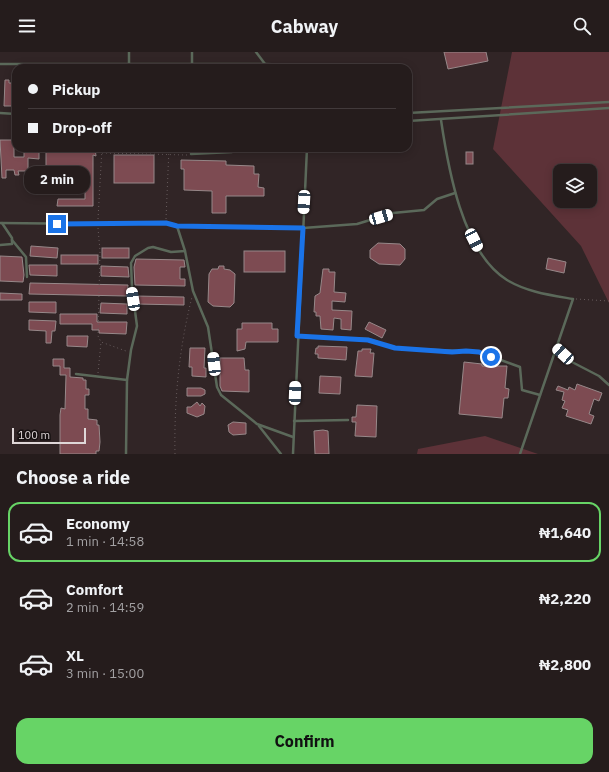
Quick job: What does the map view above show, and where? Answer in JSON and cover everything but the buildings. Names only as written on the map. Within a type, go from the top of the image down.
[{"type":"lane","points":[[129,52],[129,64]]},
{"type":"lane","points":[[192,52],[192,64]]},
{"type":"lane","points":[[256,52],[265,64]]},
{"type":"lane","points":[[0,64],[12,64]]},
{"type":"lane","points":[[412,113],[609,102]]},
{"type":"lane","points":[[412,121],[609,108]]},
{"type":"lane","points":[[0,114],[12,114]]},
{"type":"lane","points":[[441,120],[447,162],[459,207],[479,250],[492,267],[506,279],[534,292],[574,299],[520,454]]},
{"type":"lane","points":[[191,154],[232,152]]},
{"type":"lane","points":[[293,454],[297,336],[307,152]]},
{"type":"lane","points":[[1,223],[166,223],[177,226],[303,228],[357,224],[393,213],[424,210],[437,199],[455,193]]},
{"type":"lane","points":[[1,223],[12,240],[26,257],[27,277]]},
{"type":"lane","points":[[177,226],[185,251],[194,291],[208,328],[217,387],[221,395],[257,424],[281,454]]},
{"type":"lane","points":[[0,245],[12,244],[12,240]]},
{"type":"lane","points":[[126,454],[126,380],[137,326],[132,288],[131,263],[135,256],[148,248],[154,247],[171,252],[185,251]]},
{"type":"lane","points":[[297,336],[368,340],[395,348],[479,352],[520,367],[522,390],[540,395]]},
{"type":"lane","points":[[556,348],[570,360],[599,376],[609,385]]},
{"type":"lane","points":[[76,374],[126,380]]},
{"type":"lane","points":[[294,421],[348,420]]},
{"type":"lane","points":[[257,424],[293,437]]},
{"type":"path","points":[[98,376],[101,342],[98,336],[100,250],[98,224],[101,153],[191,154]]},
{"type":"path","points":[[166,223],[168,154]]},
{"type":"path","points":[[174,454],[174,428],[184,329],[194,291]]},
{"type":"path","points":[[574,299],[609,301]]},
{"type":"path","points":[[101,342],[131,352]]},
{"type":"shaded area","points":[[512,52],[609,52],[609,303],[581,246],[493,149]]},
{"type":"shaded area","points":[[485,436],[538,454],[417,454],[418,449]]},
{"type":"route","points":[[57,224],[166,223],[177,226],[303,228],[297,336],[368,340],[395,348],[452,352],[479,352],[491,357]]}]
